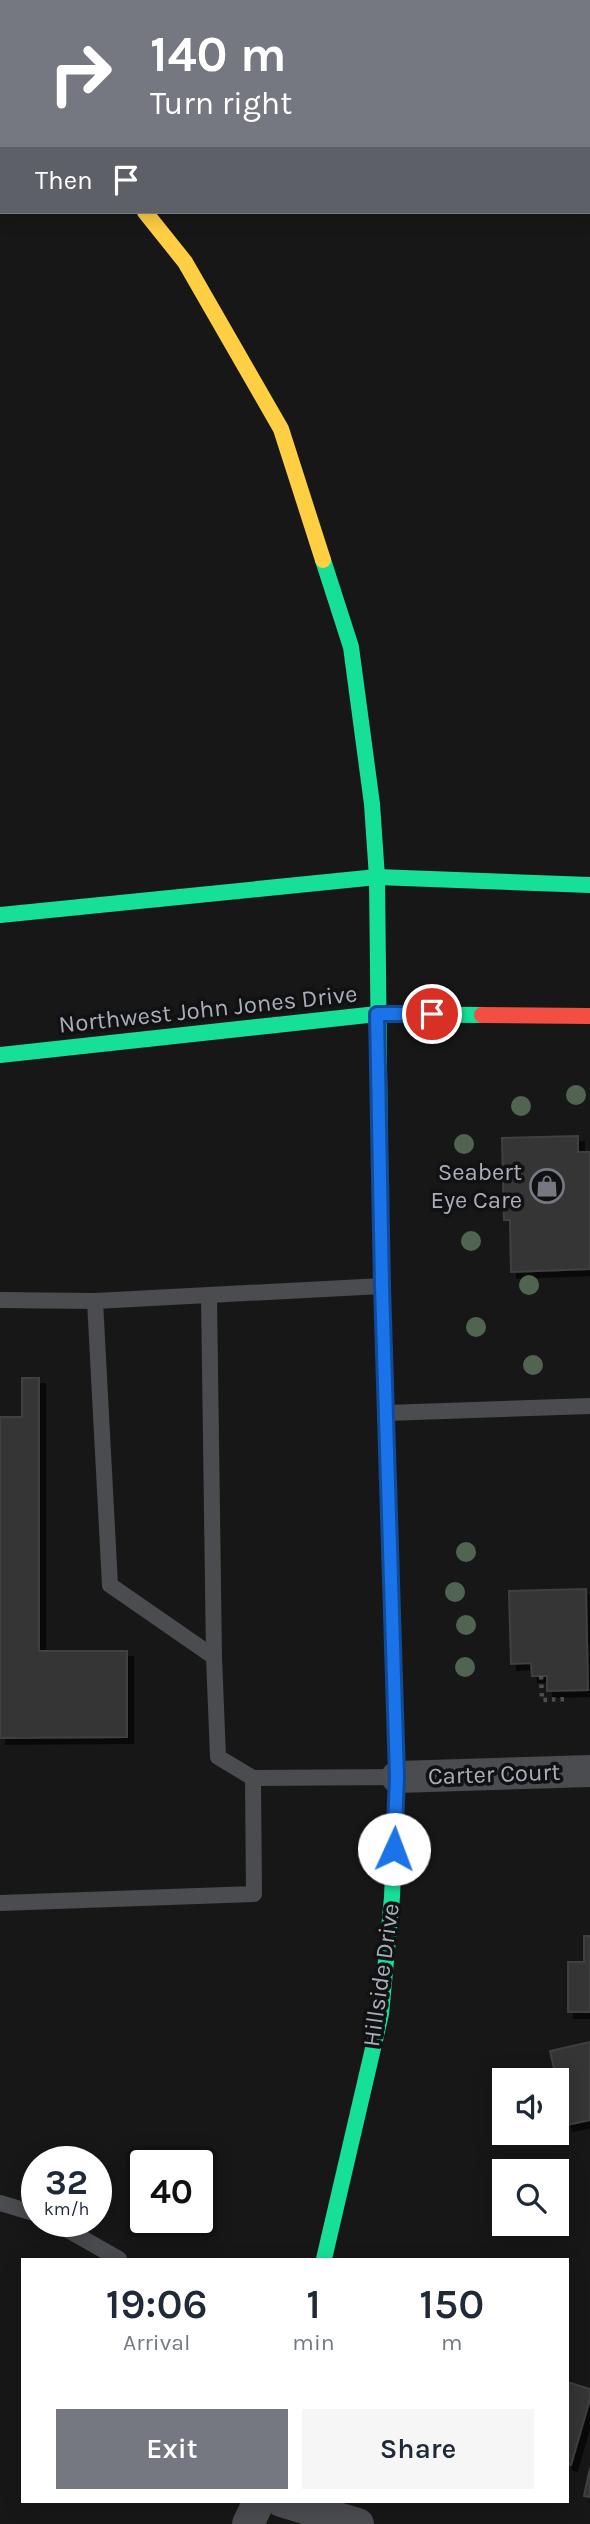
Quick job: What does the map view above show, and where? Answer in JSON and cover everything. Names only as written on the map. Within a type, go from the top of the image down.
[{"type":"street","name":"Hillside Drive","points":[[147,214],[185,262],[281,429],[351,647],[372,804],[377,877],[382,1286],[397,1777],[392,1897],[381,2014],[324,2258]]},
{"type":"street","points":[[0,915],[377,877],[590,885]]},
{"type":"street","name":"Northwest John Jones Drive","points":[[0,1055],[377,1014],[590,1016]]},
{"type":"street","name":"Carter Court","points":[[397,1777],[590,1771]]},
{"type":"street","points":[[248,2524],[258,2503]]},
{"type":"street","points":[[288,2503],[358,2524]]},
{"type":"lane","points":[[0,1300],[95,1301],[382,1286]]},
{"type":"lane","points":[[209,1296],[218,1757],[253,1778],[397,1777]]},
{"type":"lane","points":[[95,1301],[110,1585],[214,1657]]},
{"type":"lane","points":[[386,1413],[590,1406]]},
{"type":"lane","points":[[0,1903],[254,1894],[253,1778]]},
{"type":"lane","points":[[0,2203],[21,2209]]},
{"type":"lane","points":[[80,2237],[117,2258]]},
{"type":"path","points":[[541,1675],[542,1700],[568,1699]]},
{"type":"building","name":"Seabert Eye Care","points":[[578,1136],[578,1152],[590,1152],[590,1269],[511,1272],[510,1220],[504,1220],[502,1138]]},
{"type":"building","points":[[22,1378],[39,1378],[39,1651],[127,1651],[127,1737],[0,1738],[0,1417],[22,1417]]},
{"type":"building","points":[[586,1589],[588,1690],[547,1691],[547,1676],[532,1676],[531,1663],[511,1664],[509,1591]]},
{"type":"building","points":[[584,1936],[590,1936],[590,2012],[568,2012],[568,1962],[584,1962]]},
{"type":"building","points":[[590,2042],[590,2120],[569,2125],[569,2068],[554,2068],[550,2051]]},
{"type":"building","points":[[569,2383],[590,2389],[590,2399],[571,2465]]},
{"type":"building","points":[[590,2468],[590,2497],[584,2496]]},
{"type":"traffic: fast","points":[[323,560],[351,647],[372,804],[377,877],[381,1250]]},
{"type":"traffic: fast","points":[[0,915],[377,877],[590,885]]},
{"type":"traffic: fast","points":[[0,1055],[377,1014],[482,1015]]},
{"type":"traffic: fast","points":[[324,2258],[381,2014],[392,1897],[397,1777],[394,1675]]},
{"type":"traffic: slow","points":[[147,214],[185,262],[281,429],[323,560]]},
{"type":"traffic: slow","points":[[381,1250],[394,1675]]},
{"type":"traffic: jam","points":[[482,1015],[590,1016]]},
{"type":"place","name":"Seabert Eye Care","points":[[547,1186]]},
{"type":"route","points":[[394,1849],[397,1777],[382,1286],[377,1014],[432,1014]]}]
